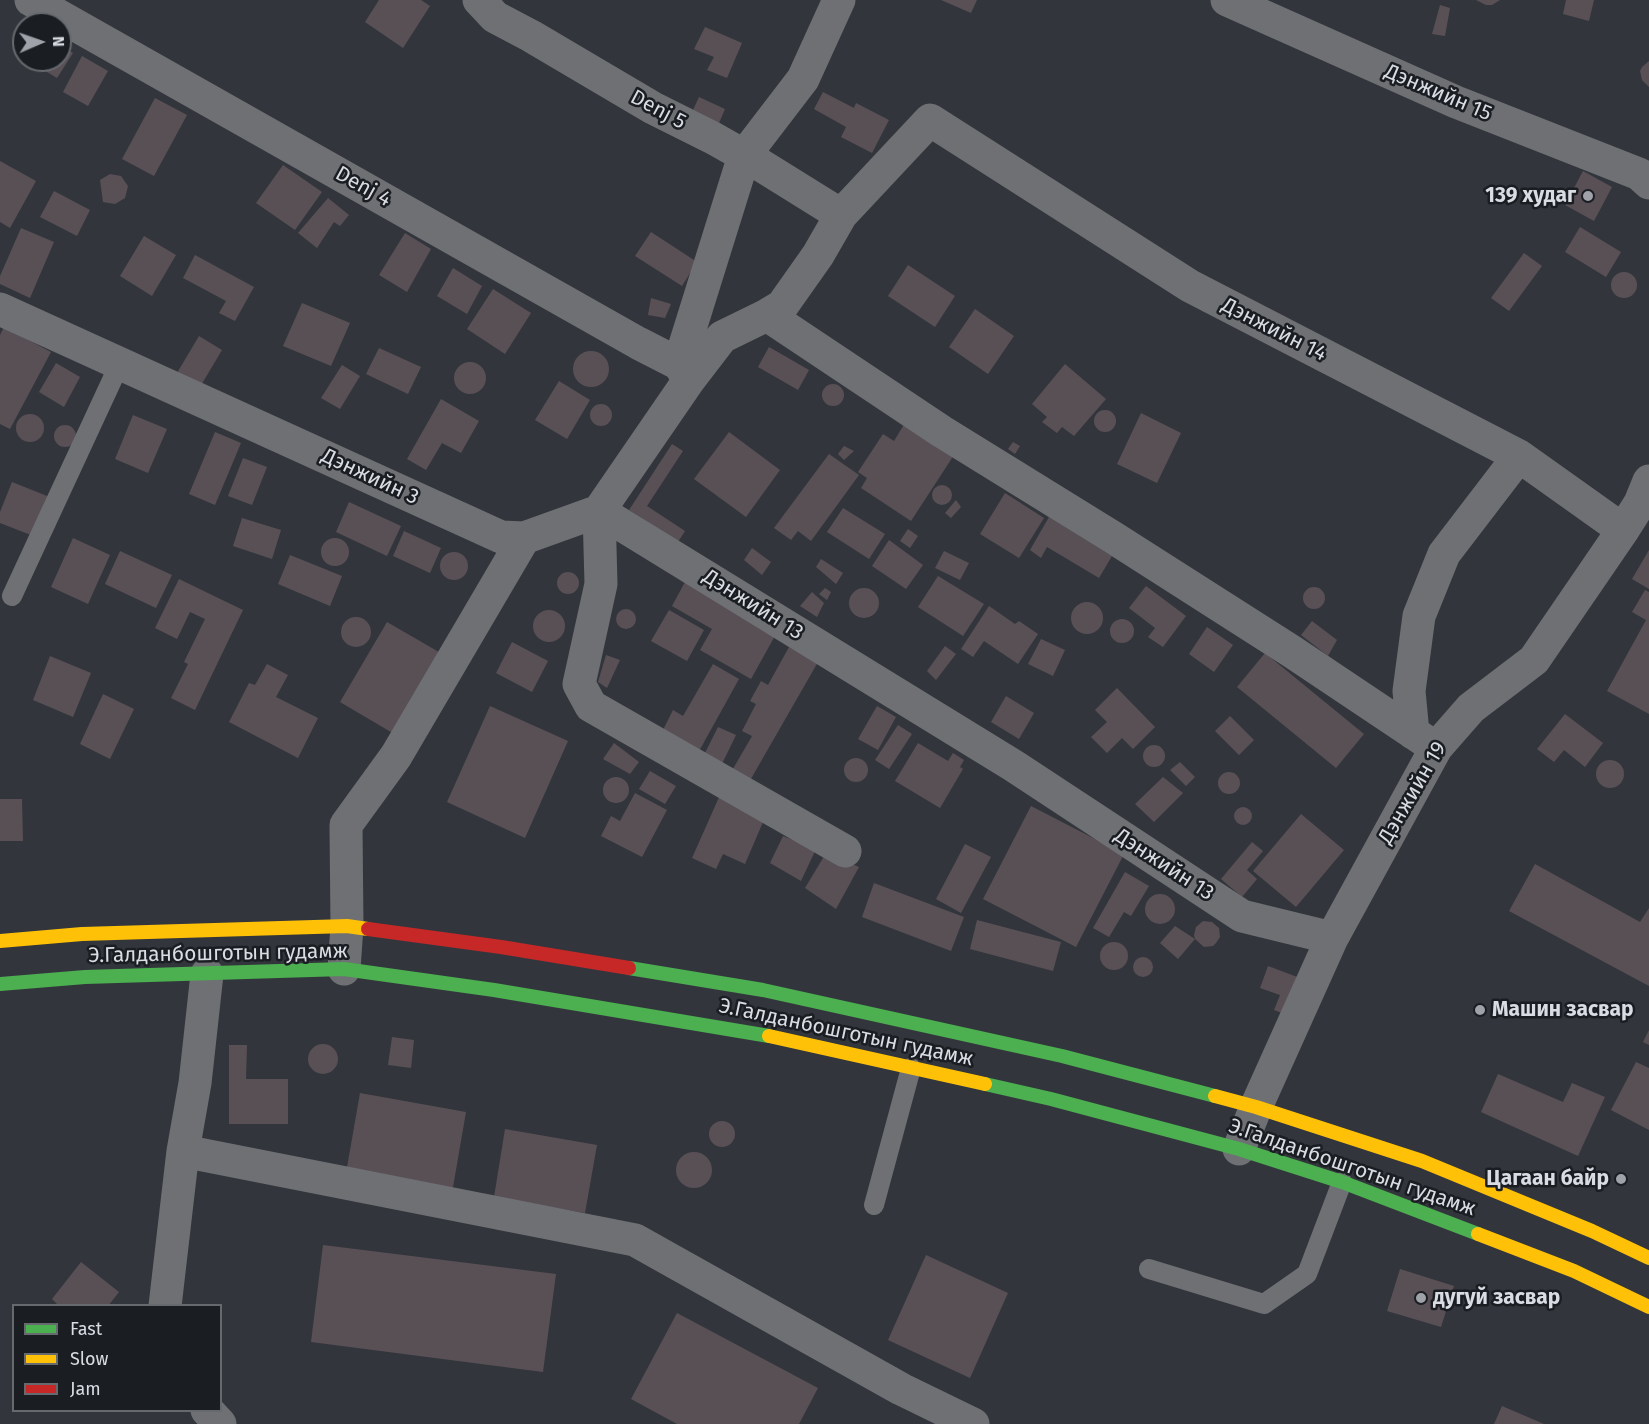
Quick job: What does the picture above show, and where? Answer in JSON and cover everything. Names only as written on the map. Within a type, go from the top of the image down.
[{"type":"main road","name":"Э.Галданбошготын гудамж","points":[[0,941],[82,934],[347,926],[501,947],[763,990],[1062,1056],[1256,1107],[1422,1161],[1592,1230],[1649,1258]]},
{"type":"main road","name":"Э.Галданбошготын гудамж","points":[[0,984],[85,977],[344,969],[494,990],[755,1033],[1051,1099],[1239,1149],[1342,1182],[1574,1271],[1649,1307]]},
{"type":"street","name":"Denj 4","points":[[31,0],[638,343],[684,372]]},
{"type":"street","name":"Denj 5","points":[[479,0],[495,17],[653,108],[744,156],[841,215]]},
{"type":"street","points":[[839,0],[803,79],[744,156],[684,372],[600,511],[601,584],[579,684],[591,706],[845,851]]},
{"type":"street","name":"Дэнжийн 15","points":[[1227,0],[1456,102],[1639,174],[1649,183]]},
{"type":"street","name":"Дэнжийн 14","points":[[841,215],[930,120],[1190,286],[1520,456],[1623,530]]},
{"type":"street","points":[[684,372],[722,337],[782,306],[818,255],[841,215]]},
{"type":"street","name":"Дэнжийн 3","points":[[0,309],[501,537],[524,538],[600,511]]},
{"type":"street","points":[[767,315],[941,431],[1271,638],[1425,741]]},
{"type":"street","points":[[1425,741],[1409,692],[1419,616],[1444,554],[1520,456]]},
{"type":"street","name":"Дэнжийн 19","points":[[1239,1149],[1332,938],[1425,741],[1534,660],[1623,530],[1640,503],[1649,481]]},
{"type":"street","name":"Дэнжийн 13","points":[[600,511],[1014,766],[1242,916],[1332,938]]},
{"type":"street","points":[[344,969],[347,926],[346,825],[396,756],[524,538]]},
{"type":"street","points":[[165,1304],[183,1151],[195,1083],[207,974]]},
{"type":"street","points":[[183,1151],[635,1240],[901,1389],[973,1424]]},
{"type":"street","points":[[209,1412],[220,1424]]},
{"type":"lane","points":[[12,596],[120,363]]},
{"type":"lane","points":[[874,1205],[911,1068]]},
{"type":"lane","points":[[1149,1269],[1264,1304],[1306,1274],[1342,1182]]},
{"type":"building","points":[[379,0],[421,0],[430,6],[403,48],[365,22]]},
{"type":"building","points":[[941,0],[977,0],[971,13]]},
{"type":"building","points":[[1476,0],[1500,0],[1492,5],[1486,5]]},
{"type":"building","points":[[1566,0],[1594,0],[1589,21],[1563,14]]},
{"type":"building","points":[[1440,5],[1450,8],[1445,36],[1432,34]]},
{"type":"building","points":[[705,27],[742,43],[727,78],[707,70],[714,57],[694,49]]},
{"type":"building","points":[[82,56],[108,71],[88,106],[63,92]]},
{"type":"building","points":[[1649,61],[1649,87],[1642,80],[1640,71]]},
{"type":"building","points":[[47,72],[61,72],[57,78]]},
{"type":"building","points":[[823,92],[854,108],[856,103],[889,120],[872,153],[841,137],[846,127],[814,109]]},
{"type":"building","points":[[699,97],[725,109],[719,123],[693,110]]},
{"type":"building","points":[[155,98],[187,115],[154,176],[122,159]]},
{"type":"building","points":[[0,161],[36,181],[10,228],[0,222]]},
{"type":"building","points":[[283,165],[322,192],[295,230],[256,203]]},
{"type":"building","name":"139 худаг","points":[[1583,171],[1612,187],[1594,221],[1565,205]]},
{"type":"building","points":[[110,174],[121,176],[128,186],[125,198],[115,204],[103,202],[100,180]]},
{"type":"building","points":[[54,191],[90,210],[77,236],[40,217]]},
{"type":"building","points":[[328,198],[349,215],[340,226],[334,222],[317,248],[298,233]]},
{"type":"building","points":[[1580,227],[1621,252],[1606,277],[1565,252]]},
{"type":"building","points":[[21,228],[54,242],[30,298],[0,284],[0,276]]},
{"type":"building","points":[[651,232],[697,262],[682,286],[635,256]]},
{"type":"building","points":[[405,233],[431,249],[407,292],[379,275]]},
{"type":"building","points":[[144,236],[176,255],[152,296],[120,276]]},
{"type":"building","points":[[1524,253],[1542,266],[1509,311],[1491,298]]},
{"type":"building","points":[[195,255],[254,287],[235,321],[219,313],[226,301],[183,278]]},
{"type":"building","points":[[908,265],[955,296],[935,327],[888,296]]},
{"type":"building","points":[[453,268],[482,286],[467,314],[437,296]]},
{"type":"building","points":[[1624,272],[1633,276],[1637,285],[1633,294],[1624,298],[1615,294],[1611,285],[1615,276]]},
{"type":"building","points":[[493,289],[531,313],[505,354],[467,329]]},
{"type":"building","points":[[651,298],[671,304],[665,318],[648,315]]},
{"type":"building","points":[[302,303],[350,323],[331,366],[283,346]]},
{"type":"building","points":[[975,309],[1014,336],[988,374],[949,347]]},
{"type":"building","points":[[4,327],[51,352],[10,429],[0,424],[0,335]]},
{"type":"building","points":[[199,336],[222,350],[197,392],[174,378]]},
{"type":"building","points":[[769,347],[809,370],[798,390],[758,367]]},
{"type":"building","points":[[379,348],[421,367],[408,394],[366,374]]},
{"type":"building","points":[[591,351],[604,356],[609,369],[604,382],[591,387],[578,382],[573,369],[578,356]]},
{"type":"building","points":[[470,362],[482,366],[486,378],[482,390],[470,394],[458,390],[454,378],[458,366]]},
{"type":"building","points":[[56,363],[80,377],[64,407],[39,392]]},
{"type":"building","points":[[1065,364],[1106,399],[1074,436],[1062,427],[1057,433],[1042,422],[1047,417],[1032,404]]},
{"type":"building","points":[[342,365],[360,376],[340,409],[321,398]]},
{"type":"building","points":[[559,381],[590,400],[567,439],[535,420]]},
{"type":"building","points":[[833,384],[841,387],[844,395],[841,403],[833,406],[825,403],[822,395],[825,387]]},
{"type":"building","points":[[441,399],[479,421],[461,453],[442,443],[426,470],[407,459]]},
{"type":"building","points":[[601,404],[609,407],[612,415],[609,423],[601,426],[593,423],[590,415],[593,407]]},
{"type":"building","points":[[1105,410],[1113,413],[1116,421],[1113,429],[1105,432],[1097,429],[1094,421],[1097,413]]},
{"type":"building","points":[[1141,413],[1181,433],[1157,483],[1117,464]]},
{"type":"building","points":[[30,414],[40,418],[44,428],[40,438],[30,442],[20,438],[16,428],[20,418]]},
{"type":"building","points":[[133,415],[167,429],[148,473],[115,459]]},
{"type":"building","points":[[905,423],[954,455],[911,521],[861,488],[867,478],[858,472],[883,434],[894,441]]},
{"type":"building","points":[[65,425],[73,428],[76,436],[73,444],[65,447],[57,444],[54,436],[57,428]]},
{"type":"building","points":[[215,432],[241,443],[215,505],[189,494]]},
{"type":"building","points":[[729,432],[780,470],[746,517],[694,479]]},
{"type":"building","points":[[1013,442],[1020,446],[1015,454],[1008,449]]},
{"type":"building","points":[[672,444],[683,451],[647,506],[685,531],[678,542],[629,510]]},
{"type":"building","points":[[844,446],[854,451],[844,460],[838,454]]},
{"type":"building","points":[[829,454],[859,475],[811,541],[798,531],[791,540],[774,528]]},
{"type":"building","points":[[243,458],[267,467],[252,505],[228,496]]},
{"type":"building","points":[[12,482],[52,498],[36,537],[0,523],[0,512]]},
{"type":"building","points":[[938,485],[946,485],[952,491],[952,499],[946,505],[938,505],[932,499],[932,491]]},
{"type":"building","points":[[1005,493],[1044,518],[1019,558],[980,534]]},
{"type":"building","points":[[956,500],[961,507],[951,518],[945,513]]},
{"type":"building","points":[[349,502],[401,526],[387,556],[336,532]]},
{"type":"building","points":[[843,508],[885,534],[869,559],[827,532]]},
{"type":"building","points":[[1049,517],[1112,556],[1099,578],[1047,547],[1041,558],[1030,550]]},
{"type":"building","points":[[242,518],[281,530],[272,559],[233,546]]},
{"type":"building","points":[[908,529],[918,536],[910,548],[900,541]]},
{"type":"building","points":[[404,531],[441,548],[430,573],[393,556]]},
{"type":"building","points":[[73,538],[110,555],[88,604],[51,587]]},
{"type":"building","points":[[335,538],[345,542],[349,552],[345,562],[335,566],[325,562],[321,552],[325,542]]},
{"type":"building","points":[[889,540],[923,565],[906,589],[872,566]]},
{"type":"building","points":[[752,548],[771,562],[762,575],[744,560]]},
{"type":"building","points":[[1649,550],[1649,589],[1632,579]]},
{"type":"building","points":[[120,551],[172,575],[156,608],[105,584]]},
{"type":"building","points":[[944,551],[969,563],[960,580],[935,568]]},
{"type":"building","points":[[454,552],[464,556],[468,566],[464,576],[454,580],[444,576],[440,566],[444,556]]},
{"type":"building","points":[[290,555],[342,576],[330,606],[278,584]]},
{"type":"building","points":[[821,559],[843,573],[836,584],[816,567]]},
{"type":"building","points":[[568,572],[576,575],[579,583],[576,591],[568,594],[560,591],[557,583],[560,575]]},
{"type":"building","points":[[938,576],[984,604],[963,636],[918,607]]},
{"type":"building","points":[[179,579],[243,610],[195,710],[171,698],[188,664],[184,662],[205,619],[190,612],[177,639],[155,628]]},
{"type":"building","points":[[685,582],[776,634],[751,679],[700,650],[712,629],[672,606]]},
{"type":"building","points":[[1146,586],[1186,616],[1163,647],[1148,637],[1155,628],[1129,608]]},
{"type":"building","points":[[1314,587],[1322,590],[1325,598],[1322,606],[1314,609],[1306,606],[1303,598],[1306,590]]},
{"type":"building","points":[[825,588],[831,592],[827,600],[819,594]]},
{"type":"building","points":[[864,588],[874,593],[879,603],[874,613],[864,618],[854,613],[849,603],[854,593]]},
{"type":"building","points":[[1645,590],[1649,592],[1649,714],[1607,691],[1646,620],[1632,612]]},
{"type":"building","points":[[812,592],[824,603],[817,617],[800,606]]},
{"type":"building","points":[[1087,602],[1098,607],[1103,618],[1098,629],[1087,634],[1076,629],[1071,618],[1076,607]]},
{"type":"building","points":[[989,606],[1015,624],[1019,621],[1038,634],[1018,664],[984,641],[973,657],[961,649]]},
{"type":"building","points":[[622,609],[630,609],[636,615],[636,623],[630,629],[622,629],[616,623],[616,615]]},
{"type":"building","points":[[549,610],[560,615],[565,626],[560,637],[549,642],[538,637],[533,626],[538,615]]},
{"type":"building","points":[[669,610],[704,630],[687,661],[651,641]]},
{"type":"building","points":[[356,617],[367,621],[371,632],[367,643],[356,647],[345,643],[341,632],[345,621]]},
{"type":"building","points":[[1122,619],[1130,623],[1134,631],[1130,639],[1122,643],[1114,639],[1110,631],[1114,623]]},
{"type":"building","points":[[1312,621],[1337,640],[1328,656],[1301,635]]},
{"type":"building","points":[[387,622],[444,655],[396,735],[340,702]]},
{"type":"building","points":[[1207,627],[1233,645],[1214,672],[1189,654]]},
{"type":"building","points":[[1041,639],[1065,650],[1053,676],[1028,664]]},
{"type":"building","points":[[512,642],[548,661],[532,692],[496,673]]},
{"type":"building","points":[[945,646],[956,654],[936,680],[927,671]]},
{"type":"building","points":[[789,647],[818,662],[748,784],[730,774],[752,736],[742,731],[756,704],[750,701],[761,681],[768,685]]},
{"type":"building","points":[[1265,653],[1364,734],[1336,768],[1237,687]]},
{"type":"building","points":[[606,655],[620,660],[607,688],[598,682]]},
{"type":"building","points":[[50,656],[91,673],[73,717],[33,700]]},
{"type":"building","points":[[267,664],[288,675],[276,697],[318,718],[298,758],[229,722],[249,683],[255,685]]},
{"type":"building","points":[[713,664],[739,679],[698,753],[662,732],[673,710],[683,716]]},
{"type":"building","points":[[1117,688],[1155,727],[1133,749],[1122,738],[1107,753],[1091,737],[1107,722],[1095,710]]},
{"type":"building","points":[[103,694],[134,709],[110,759],[80,744]]},
{"type":"building","points":[[1006,696],[1034,713],[1019,739],[991,722]]},
{"type":"building","points":[[490,706],[568,741],[525,838],[447,802]]},
{"type":"building","points":[[877,706],[896,717],[878,750],[858,739]]},
{"type":"building","points":[[1565,714],[1603,743],[1585,767],[1564,750],[1554,762],[1537,749]]},
{"type":"building","points":[[1230,716],[1254,740],[1239,755],[1215,731]]},
{"type":"building","points":[[898,725],[912,734],[889,769],[875,760]]},
{"type":"building","points":[[718,727],[736,735],[721,766],[703,757]]},
{"type":"building","points":[[614,743],[639,762],[630,774],[603,759]]},
{"type":"building","points":[[918,743],[948,761],[953,753],[964,760],[960,767],[963,769],[940,808],[895,781]]},
{"type":"building","points":[[1154,745],[1164,752],[1165,756],[1158,766],[1154,767],[1144,760],[1143,756],[1150,746]]},
{"type":"building","points":[[856,758],[864,762],[868,770],[864,778],[856,782],[848,778],[844,770],[848,762]]},
{"type":"building","points":[[1610,760],[1620,764],[1624,774],[1620,784],[1610,788],[1600,784],[1596,774],[1600,764]]},
{"type":"building","points":[[1180,762],[1195,777],[1186,786],[1170,770]]},
{"type":"building","points":[[650,771],[676,786],[665,804],[639,789]]},
{"type":"building","points":[[1229,772],[1237,775],[1240,783],[1237,791],[1229,794],[1221,791],[1218,783],[1221,775]]},
{"type":"building","points":[[616,777],[625,781],[629,790],[625,799],[616,803],[607,799],[603,790],[607,781]]},
{"type":"building","points":[[1163,777],[1183,793],[1154,822],[1135,804]]},
{"type":"building","points":[[635,793],[667,810],[642,857],[601,836],[611,816],[620,821]]},
{"type":"building","points":[[720,795],[766,815],[745,864],[723,854],[716,869],[692,858]]},
{"type":"building","points":[[0,799],[22,799],[23,841],[0,841]]},
{"type":"building","points":[[1031,806],[1124,854],[1076,947],[983,899]]},
{"type":"building","points":[[1239,807],[1247,807],[1252,812],[1250,823],[1239,825],[1234,820],[1234,812]]},
{"type":"building","points":[[1301,814],[1344,850],[1296,907],[1253,871]]},
{"type":"building","points":[[783,836],[816,849],[801,881],[770,863]]},
{"type":"building","points":[[1252,842],[1263,851],[1247,870],[1257,879],[1242,897],[1221,879]]},
{"type":"building","points":[[965,844],[991,857],[961,913],[936,899]]},
{"type":"building","points":[[826,853],[859,867],[836,909],[805,888]]},
{"type":"building","points":[[1535,864],[1640,922],[1649,908],[1649,986],[1509,911]]},
{"type":"building","points":[[1125,872],[1149,886],[1131,916],[1124,912],[1109,937],[1093,928]]},
{"type":"building","points":[[874,883],[964,917],[951,951],[862,917]]},
{"type":"building","points":[[1160,894],[1171,898],[1175,909],[1171,920],[1160,924],[1149,920],[1145,909],[1149,898]]},
{"type":"building","points":[[977,920],[1061,942],[1053,971],[970,949]]},
{"type":"building","points":[[1203,921],[1212,922],[1219,928],[1220,937],[1213,946],[1204,947],[1195,939],[1196,927]]},
{"type":"building","points":[[1175,926],[1195,939],[1178,959],[1160,943]]},
{"type":"building","points":[[1114,942],[1124,946],[1128,956],[1124,966],[1114,970],[1104,966],[1100,956],[1104,946]]},
{"type":"building","points":[[1143,957],[1150,960],[1153,967],[1150,974],[1143,977],[1136,974],[1133,967],[1136,960]]},
{"type":"building","points":[[1268,966],[1300,978],[1287,1015],[1274,1010],[1280,995],[1260,988]]},
{"type":"building","points":[[1649,1030],[1649,1045],[1643,1042]]},
{"type":"building","points":[[392,1037],[414,1040],[411,1068],[388,1065]]},
{"type":"building","points":[[323,1044],[329,1045],[337,1053],[337,1065],[329,1073],[323,1074],[317,1073],[309,1065],[308,1059],[309,1053],[317,1045]]},
{"type":"building","points":[[229,1045],[247,1045],[246,1079],[288,1079],[288,1124],[229,1124]]},
{"type":"building","points":[[1636,1062],[1649,1068],[1649,1130],[1611,1110]]},
{"type":"building","points":[[1498,1074],[1563,1102],[1572,1083],[1605,1097],[1578,1156],[1481,1112]]},
{"type":"building","points":[[360,1093],[466,1112],[452,1193],[346,1173]]},
{"type":"building","points":[[722,1121],[732,1124],[735,1134],[732,1144],[722,1147],[712,1144],[709,1134],[712,1124]]},
{"type":"building","points":[[505,1129],[597,1145],[585,1213],[494,1197]]},
{"type":"building","points":[[694,1152],[706,1158],[712,1170],[706,1182],[694,1188],[682,1182],[676,1170],[682,1158]]},
{"type":"building","points":[[323,1245],[556,1274],[543,1372],[311,1342]]},
{"type":"building","points":[[926,1255],[1008,1293],[970,1378],[888,1340]]},
{"type":"building","points":[[81,1262],[119,1292],[110,1304],[57,1304],[52,1299]]},
{"type":"building","name":"дугуй засвар","points":[[1400,1269],[1454,1286],[1441,1327],[1387,1311]]},
{"type":"building","points":[[677,1313],[818,1388],[799,1424],[677,1424],[631,1399]]},
{"type":"building","points":[[1502,1406],[1544,1424],[1494,1424]]},
{"type":"traffic: fast","points":[[629,968],[763,990],[1062,1056],[1215,1096]]},
{"type":"traffic: fast","points":[[0,984],[85,977],[344,969],[494,990],[769,1036]]},
{"type":"traffic: fast","points":[[985,1084],[1051,1099],[1239,1149],[1342,1182],[1478,1234]]},
{"type":"traffic: slow","points":[[0,941],[82,934],[347,926],[368,929]]},
{"type":"traffic: slow","points":[[769,1036],[985,1084]]},
{"type":"traffic: slow","points":[[1215,1096],[1422,1161],[1592,1231],[1649,1258]]},
{"type":"traffic: slow","points":[[1478,1234],[1574,1271],[1649,1307]]},
{"type":"traffic: jam","points":[[368,929],[501,947],[629,968]]},
{"type":"place","name":"139 худаг","points":[[1588,196]]},
{"type":"place","name":"Машин засвар","points":[[1480,1010]]},
{"type":"place","name":"Цагаан байр","points":[[1621,1179]]},
{"type":"place","name":"дугуй засвар","points":[[1421,1298]]}]
